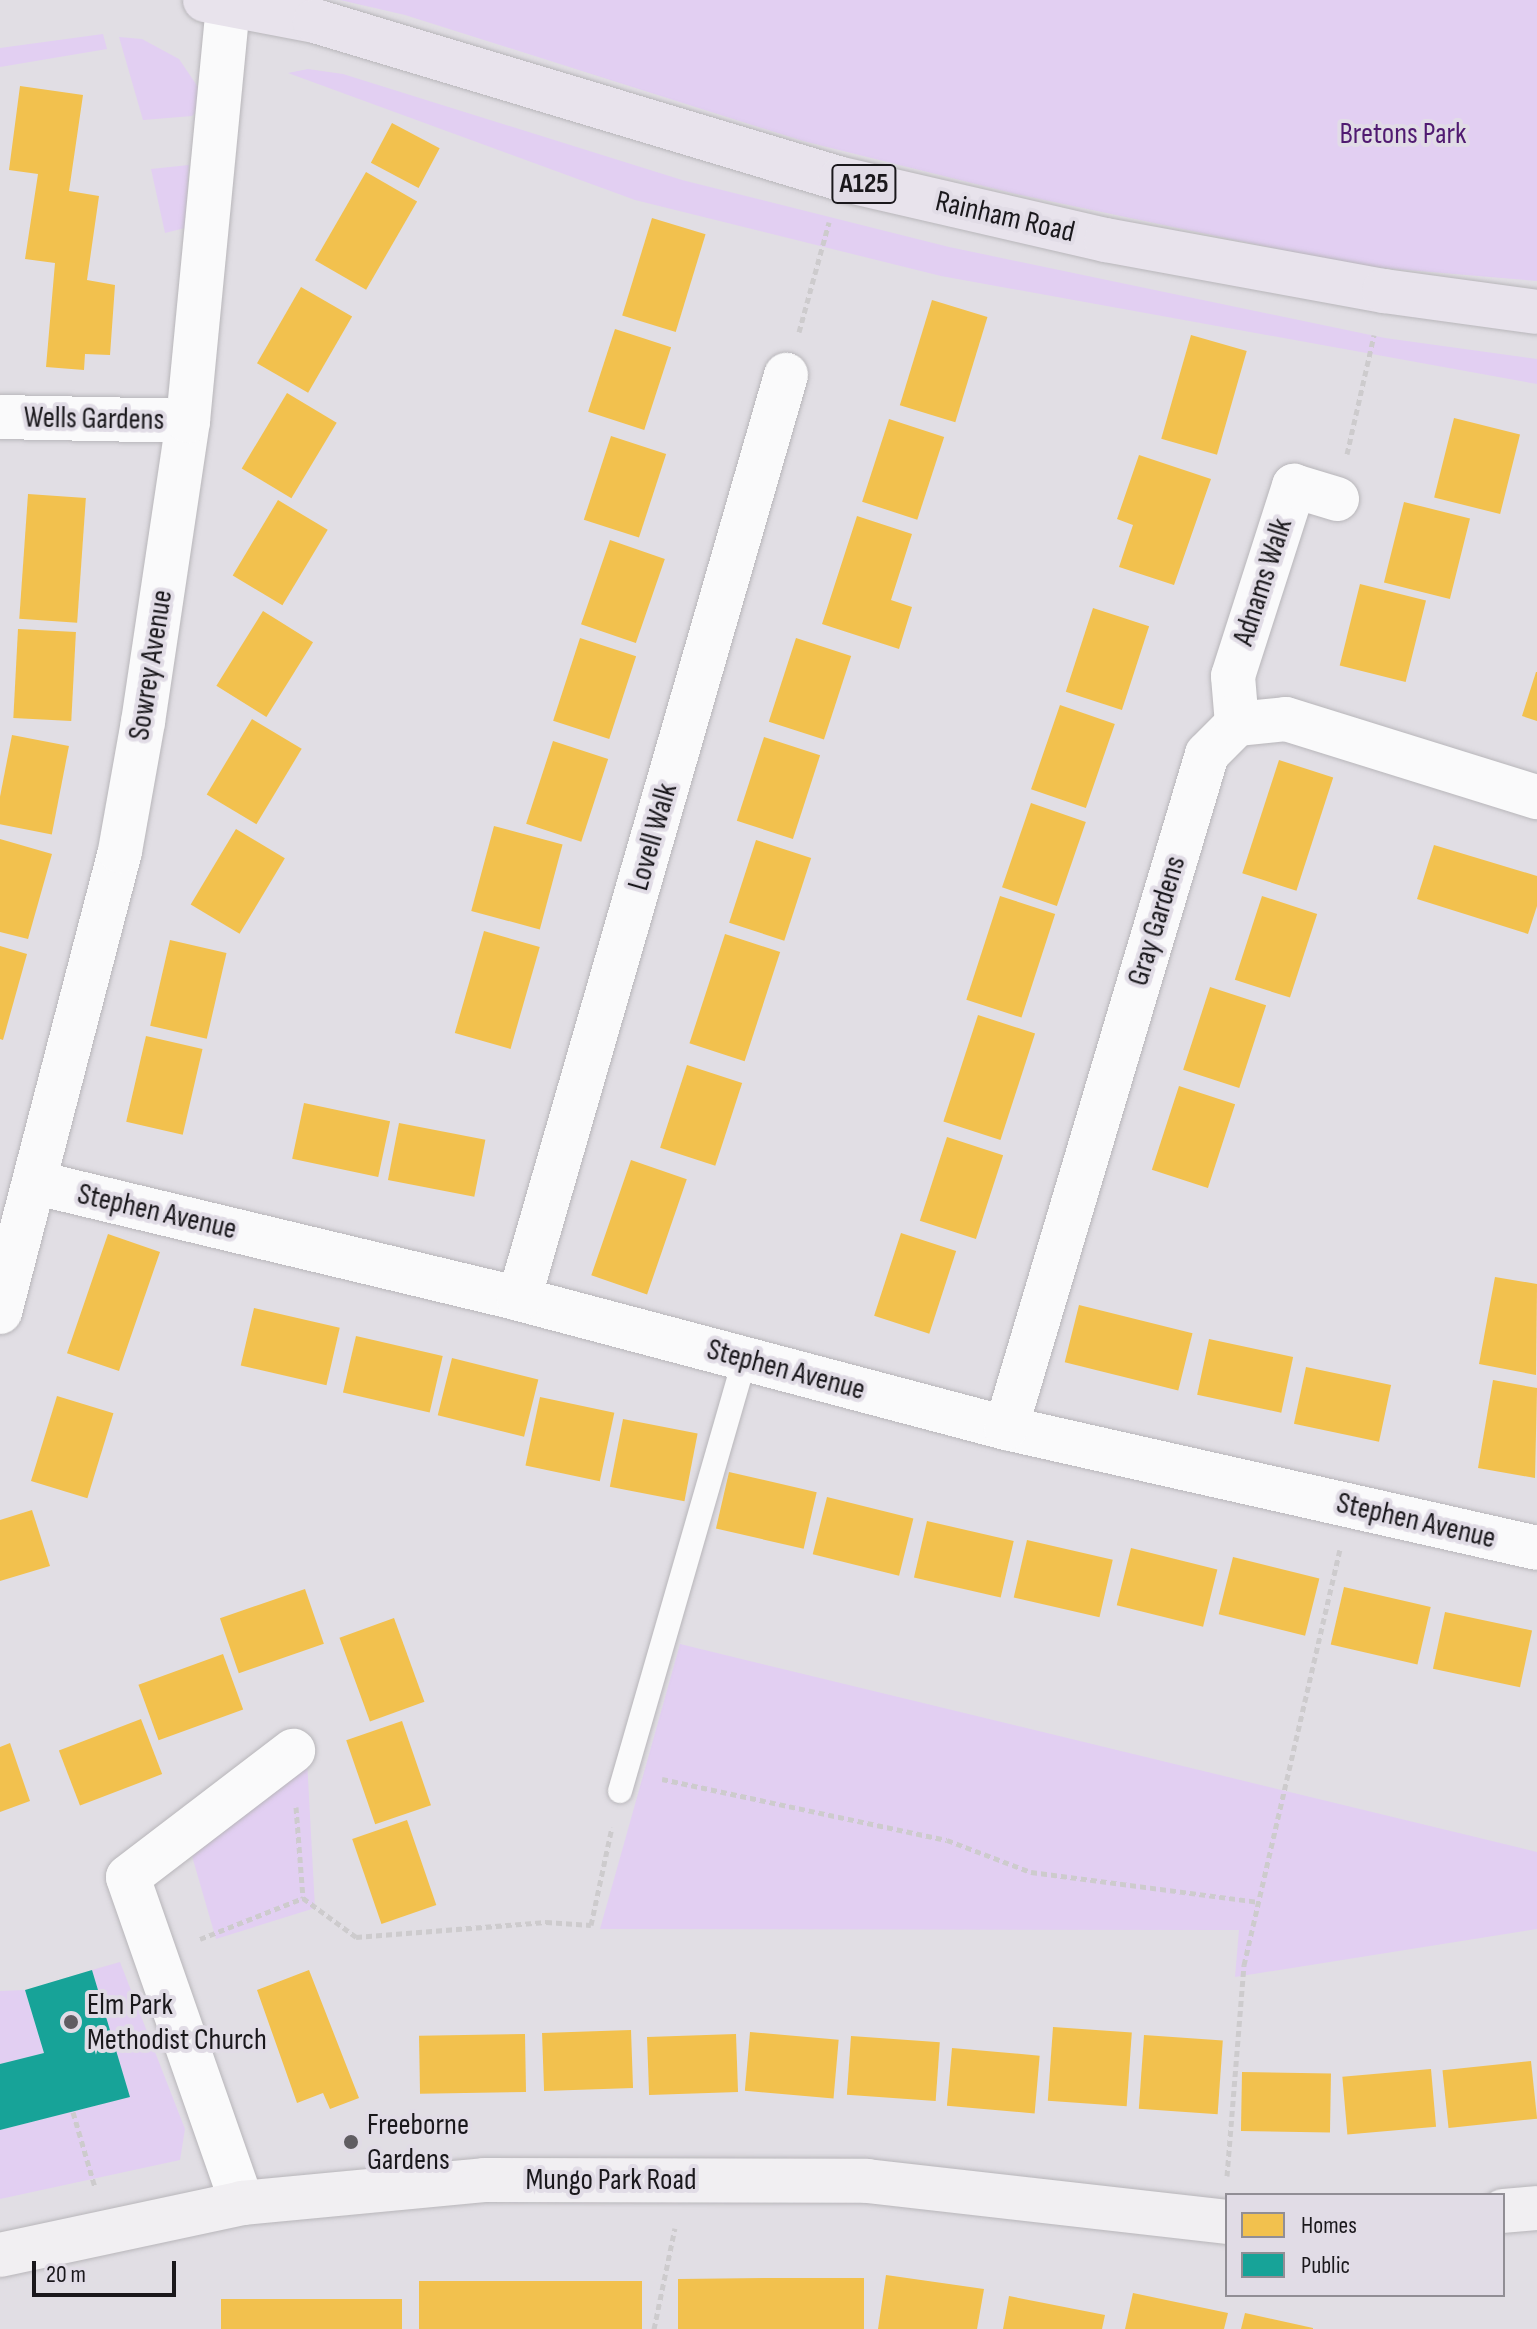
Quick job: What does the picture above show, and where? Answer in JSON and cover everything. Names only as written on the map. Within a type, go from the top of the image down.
[{"type":"main road","name":"Rainham Road","points":[[217,2],[398,45],[841,179],[1106,240],[1384,291],[1537,312]]},
{"type":"street","name":"Sowrey Avenue","points":[[0,1312],[37,1183],[120,851],[188,421],[217,2]]},
{"type":"street","name":"Lovell Walk","points":[[519,1299],[786,375]]},
{"type":"street","name":"Wells Gardens","points":[[0,417],[188,421]]},
{"type":"street","name":"Adnams Walk","points":[[1237,724],[1233,676],[1294,486],[1337,499]]},
{"type":"street","points":[[1237,724],[1286,719],[1537,797]]},
{"type":"street","name":"Gray Gardens","points":[[1006,1428],[1207,754],[1237,724]]},
{"type":"street","name":"Stephen Avenue","points":[[37,1183],[519,1299],[1006,1428],[1537,1548]]},
{"type":"street","points":[[242,2203],[128,1877],[293,1751]]},
{"type":"street","name":"Mungo Park Road","points":[[0,2255],[242,2203],[484,2180],[867,2181],[1225,2222]]},
{"type":"lane","points":[[623,1781],[745,1359]]},
{"type":"path","points":[[786,375],[841,179]]},
{"type":"path","points":[[1337,499],[1384,291]]},
{"type":"path","points":[[1227,2193],[1244,1965],[1350,1506]]},
{"type":"path","points":[[293,1751],[303,1898],[356,1937],[546,1922],[591,1925],[623,1781],[947,1840],[1031,1872],[1258,1902]]},
{"type":"path","points":[[156,1957],[303,1898]]},
{"type":"path","points":[[73,2112],[109,2231]]},
{"type":"path","points":[[654,2329],[685,2180]]},
{"type":"green space","name":"Bretons Park","points":[[340,0],[1537,0],[1537,281],[1359,266],[1016,194],[803,141],[405,15]]},
{"type":"green space","points":[[103,34],[107,49],[0,67],[0,48]]},
{"type":"green space","points":[[119,37],[142,39],[179,59],[202,93],[203,105],[192,116],[143,120]]},
{"type":"green space","points":[[308,69],[343,74],[682,180],[949,247],[1385,338],[1537,359],[1537,384],[941,276],[635,200],[288,73]]},
{"type":"green space","points":[[189,165],[185,228],[165,233],[151,169]]},
{"type":"green space","points":[[680,1644],[1537,1852],[1537,1929],[1235,1977],[1239,1930],[600,1929]]},
{"type":"green space","points":[[307,1760],[315,1908],[216,1939],[192,1856]]},
{"type":"green space","points":[[120,1962],[185,2129],[180,2160],[0,2199],[0,2130],[130,2097],[92,1970]]},
{"type":"green space","points":[[25,1990],[44,2053],[0,2064],[0,1991]]},
{"type":"building: Homes","points":[[20,86],[83,95],[69,191],[99,196],[87,280],[115,285],[110,355],[85,354],[84,370],[46,367],[55,263],[25,259],[38,174],[9,170]]},
{"type":"building: Homes","points":[[392,123],[440,148],[419,188],[371,163]]},
{"type":"building: Homes","points":[[366,172],[417,202],[366,290],[315,260]]},
{"type":"building: Homes","points":[[652,218],[706,234],[676,332],[622,316]]},
{"type":"building: Homes","points":[[301,287],[352,316],[308,393],[257,363]]},
{"type":"building: Homes","points":[[932,300],[987,317],[955,422],[900,405]]},
{"type":"building: Homes","points":[[615,329],[671,347],[644,430],[588,412]]},
{"type":"building: Homes","points":[[1191,335],[1247,351],[1217,455],[1161,439]]},
{"type":"building: Homes","points":[[287,393],[337,423],[291,498],[242,468]]},
{"type":"building: Homes","points":[[1454,418],[1520,434],[1500,514],[1434,498]]},
{"type":"building: Homes","points":[[889,419],[944,437],[917,520],[862,502]]},
{"type":"building: Homes","points":[[611,436],[666,454],[639,538],[584,520]]},
{"type":"building: Homes","points":[[1139,455],[1211,479],[1174,585],[1119,567],[1133,525],[1117,519]]},
{"type":"building: Homes","points":[[28,494],[86,498],[77,623],[19,619]]},
{"type":"building: Homes","points":[[278,500],[328,530],[282,605],[233,575]]},
{"type":"building: Homes","points":[[1404,502],[1470,518],[1450,599],[1384,583]]},
{"type":"building: Homes","points":[[857,516],[912,534],[891,600],[912,607],[899,649],[822,624]]},
{"type":"building: Homes","points":[[610,540],[665,559],[636,643],[581,624]]},
{"type":"building: Homes","points":[[1360,584],[1426,600],[1406,682],[1340,666]]},
{"type":"building: Homes","points":[[1093,608],[1149,626],[1122,710],[1066,692]]},
{"type":"building: Homes","points":[[263,611],[313,642],[266,717],[216,686]]},
{"type":"building: Homes","points":[[18,629],[76,632],[71,721],[13,718]]},
{"type":"building: Homes","points":[[580,638],[636,656],[609,739],[553,721]]},
{"type":"building: Homes","points":[[796,638],[851,656],[824,740],[769,722]]},
{"type":"building: Homes","points":[[1537,672],[1537,721],[1522,716]]},
{"type":"building: Homes","points":[[1060,705],[1115,724],[1086,808],[1031,789]]},
{"type":"building: Homes","points":[[252,719],[302,749],[256,824],[207,794]]},
{"type":"building: Homes","points":[[12,735],[69,746],[52,834],[0,824],[0,797]]},
{"type":"building: Homes","points":[[764,737],[820,755],[793,839],[737,821]]},
{"type":"building: Homes","points":[[553,741],[608,759],[581,842],[526,824]]},
{"type":"building: Homes","points":[[1279,760],[1333,778],[1296,891],[1242,873]]},
{"type":"building: Homes","points":[[1031,803],[1086,822],[1057,906],[1002,887]]},
{"type":"building: Homes","points":[[494,826],[563,844],[540,929],[471,911]]},
{"type":"building: Homes","points":[[236,829],[285,858],[240,934],[191,904]]},
{"type":"building: Homes","points":[[0,839],[52,854],[28,939],[0,932]]},
{"type":"building: Homes","points":[[756,840],[811,858],[784,941],[729,923]]},
{"type":"building: Homes","points":[[1434,845],[1537,876],[1537,906],[1528,934],[1417,899]]},
{"type":"building: Homes","points":[[1000,896],[1055,914],[1021,1018],[966,1000]]},
{"type":"building: Homes","points":[[1262,896],[1317,914],[1290,998],[1235,980]]},
{"type":"building: Homes","points":[[484,931],[540,947],[511,1049],[455,1033]]},
{"type":"building: Homes","points":[[725,934],[780,952],[745,1061],[689,1043]]},
{"type":"building: Homes","points":[[170,940],[227,953],[207,1039],[150,1026]]},
{"type":"building: Homes","points":[[0,946],[27,954],[3,1040],[0,1039]]},
{"type":"building: Homes","points":[[1210,987],[1266,1005],[1239,1088],[1183,1070]]},
{"type":"building: Homes","points":[[978,1015],[1035,1034],[1000,1140],[943,1122]]},
{"type":"building: Homes","points":[[146,1036],[203,1049],[183,1135],[126,1122]]},
{"type":"building: Homes","points":[[687,1065],[742,1083],[715,1166],[660,1148]]},
{"type":"building: Homes","points":[[1179,1086],[1235,1104],[1208,1188],[1152,1170]]},
{"type":"building: Homes","points":[[304,1103],[390,1121],[378,1177],[292,1159]]},
{"type":"building: Homes","points":[[399,1123],[485,1140],[474,1197],[388,1180]]},
{"type":"building: Homes","points":[[947,1137],[1003,1155],[976,1239],[920,1221]]},
{"type":"building: Homes","points":[[631,1160],[687,1179],[647,1295],[591,1275]]},
{"type":"building: Homes","points":[[901,1233],[956,1251],[929,1334],[874,1316]]},
{"type":"building: Homes","points":[[108,1234],[160,1252],[119,1371],[67,1353]]},
{"type":"building: Homes","points":[[1495,1277],[1537,1284],[1536,1375],[1479,1364]]},
{"type":"building: Homes","points":[[1079,1305],[1193,1333],[1178,1391],[1065,1362]]},
{"type":"building: Homes","points":[[254,1308],[340,1328],[326,1385],[241,1365]]},
{"type":"building: Homes","points":[[356,1336],[443,1356],[430,1413],[343,1393]]},
{"type":"building: Homes","points":[[1209,1339],[1293,1357],[1281,1413],[1197,1395]]},
{"type":"building: Homes","points":[[452,1358],[538,1380],[524,1437],[438,1415]]},
{"type":"building: Homes","points":[[1306,1367],[1391,1385],[1379,1442],[1294,1424]]},
{"type":"building: Homes","points":[[1493,1380],[1537,1388],[1535,1478],[1478,1468]]},
{"type":"building: Homes","points":[[57,1396],[113,1413],[87,1498],[31,1481]]},
{"type":"building: Homes","points":[[540,1397],[614,1413],[600,1481],[525,1465]]},
{"type":"building: Homes","points":[[623,1419],[698,1434],[684,1501],[610,1487]]},
{"type":"building: Homes","points":[[729,1472],[817,1492],[804,1549],[716,1529]]},
{"type":"building: Homes","points":[[827,1497],[913,1519],[899,1576],[813,1554]]},
{"type":"building: Homes","points":[[32,1510],[50,1566],[0,1581],[0,1520]]},
{"type":"building: Homes","points":[[927,1521],[1014,1541],[1001,1598],[914,1578]]},
{"type":"building: Homes","points":[[1027,1540],[1113,1560],[1099,1617],[1014,1597]]},
{"type":"building: Homes","points":[[1131,1548],[1217,1570],[1203,1627],[1117,1605]]},
{"type":"building: Homes","points":[[1233,1557],[1319,1579],[1305,1636],[1219,1614]]},
{"type":"building: Homes","points":[[1344,1587],[1431,1607],[1417,1665],[1331,1644]]},
{"type":"building: Homes","points":[[305,1589],[324,1644],[239,1673],[220,1618]]},
{"type":"building: Homes","points":[[1445,1612],[1532,1631],[1520,1687],[1433,1669]]},
{"type":"building: Homes","points":[[394,1618],[424,1702],[370,1721],[339,1638]]},
{"type":"building: Homes","points":[[223,1654],[243,1709],[159,1740],[138,1685]]},
{"type":"building: Homes","points":[[141,1719],[162,1774],[80,1806],[59,1751]]},
{"type":"building: Homes","points":[[402,1721],[431,1805],[375,1824],[346,1740]]},
{"type":"building: Homes","points":[[10,1743],[30,1801],[0,1812],[0,1747]]},
{"type":"building: Homes","points":[[407,1820],[436,1905],[381,1924],[352,1839]]},
{"type":"building: Homes","points":[[309,1970],[359,2098],[330,2109],[323,2093],[297,2103],[257,1990]]},
{"type":"building: Homes","points":[[1053,2027],[1132,2033],[1127,2106],[1048,2101]]},
{"type":"building: Homes","points":[[631,2030],[633,2088],[544,2091],[542,2033]]},
{"type":"building: Homes","points":[[750,2032],[839,2040],[834,2099],[745,2091]]},
{"type":"building: Homes","points":[[525,2034],[526,2092],[420,2094],[419,2036]]},
{"type":"building: Homes","points":[[736,2034],[738,2092],[649,2095],[647,2037]]},
{"type":"building: Homes","points":[[1144,2035],[1223,2041],[1218,2114],[1139,2109]]},
{"type":"building: Homes","points":[[851,2036],[940,2042],[936,2101],[847,2095]]},
{"type":"building: Homes","points":[[952,2048],[1040,2056],[1035,2113],[947,2106]]},
{"type":"building: Homes","points":[[1531,2061],[1537,2119],[1449,2128],[1442,2070]]},
{"type":"building: Homes","points":[[1431,2069],[1436,2127],[1347,2135],[1342,2077]]},
{"type":"building: Homes","points":[[1242,2072],[1331,2074],[1330,2133],[1241,2131]]},
{"type":"building: Homes","points":[[886,2275],[984,2289],[977,2329],[878,2329]]},
{"type":"building: Homes","points":[[864,2278],[864,2329],[678,2329],[678,2279]]},
{"type":"building: Homes","points":[[419,2281],[642,2281],[642,2329],[419,2329]]},
{"type":"building: Homes","points":[[1133,2293],[1228,2313],[1224,2329],[1125,2329]]},
{"type":"building: Homes","points":[[1009,2296],[1105,2315],[1102,2329],[1003,2329]]},
{"type":"building: Homes","points":[[221,2299],[402,2299],[402,2329],[221,2329]]},
{"type":"building: Homes","points":[[1245,2313],[1313,2328],[1313,2329],[1241,2329]]},
{"type":"building: Public","name":"Elm Park Methodist Church","points":[[92,1970],[130,2097],[0,2130],[0,2064],[44,2053],[25,1990]]},
{"type":"place","name":"Elm Park Methodist Church","points":[[71,2022]]},
{"type":"place","name":"Freeborne Gardens","points":[[351,2142]]}]
